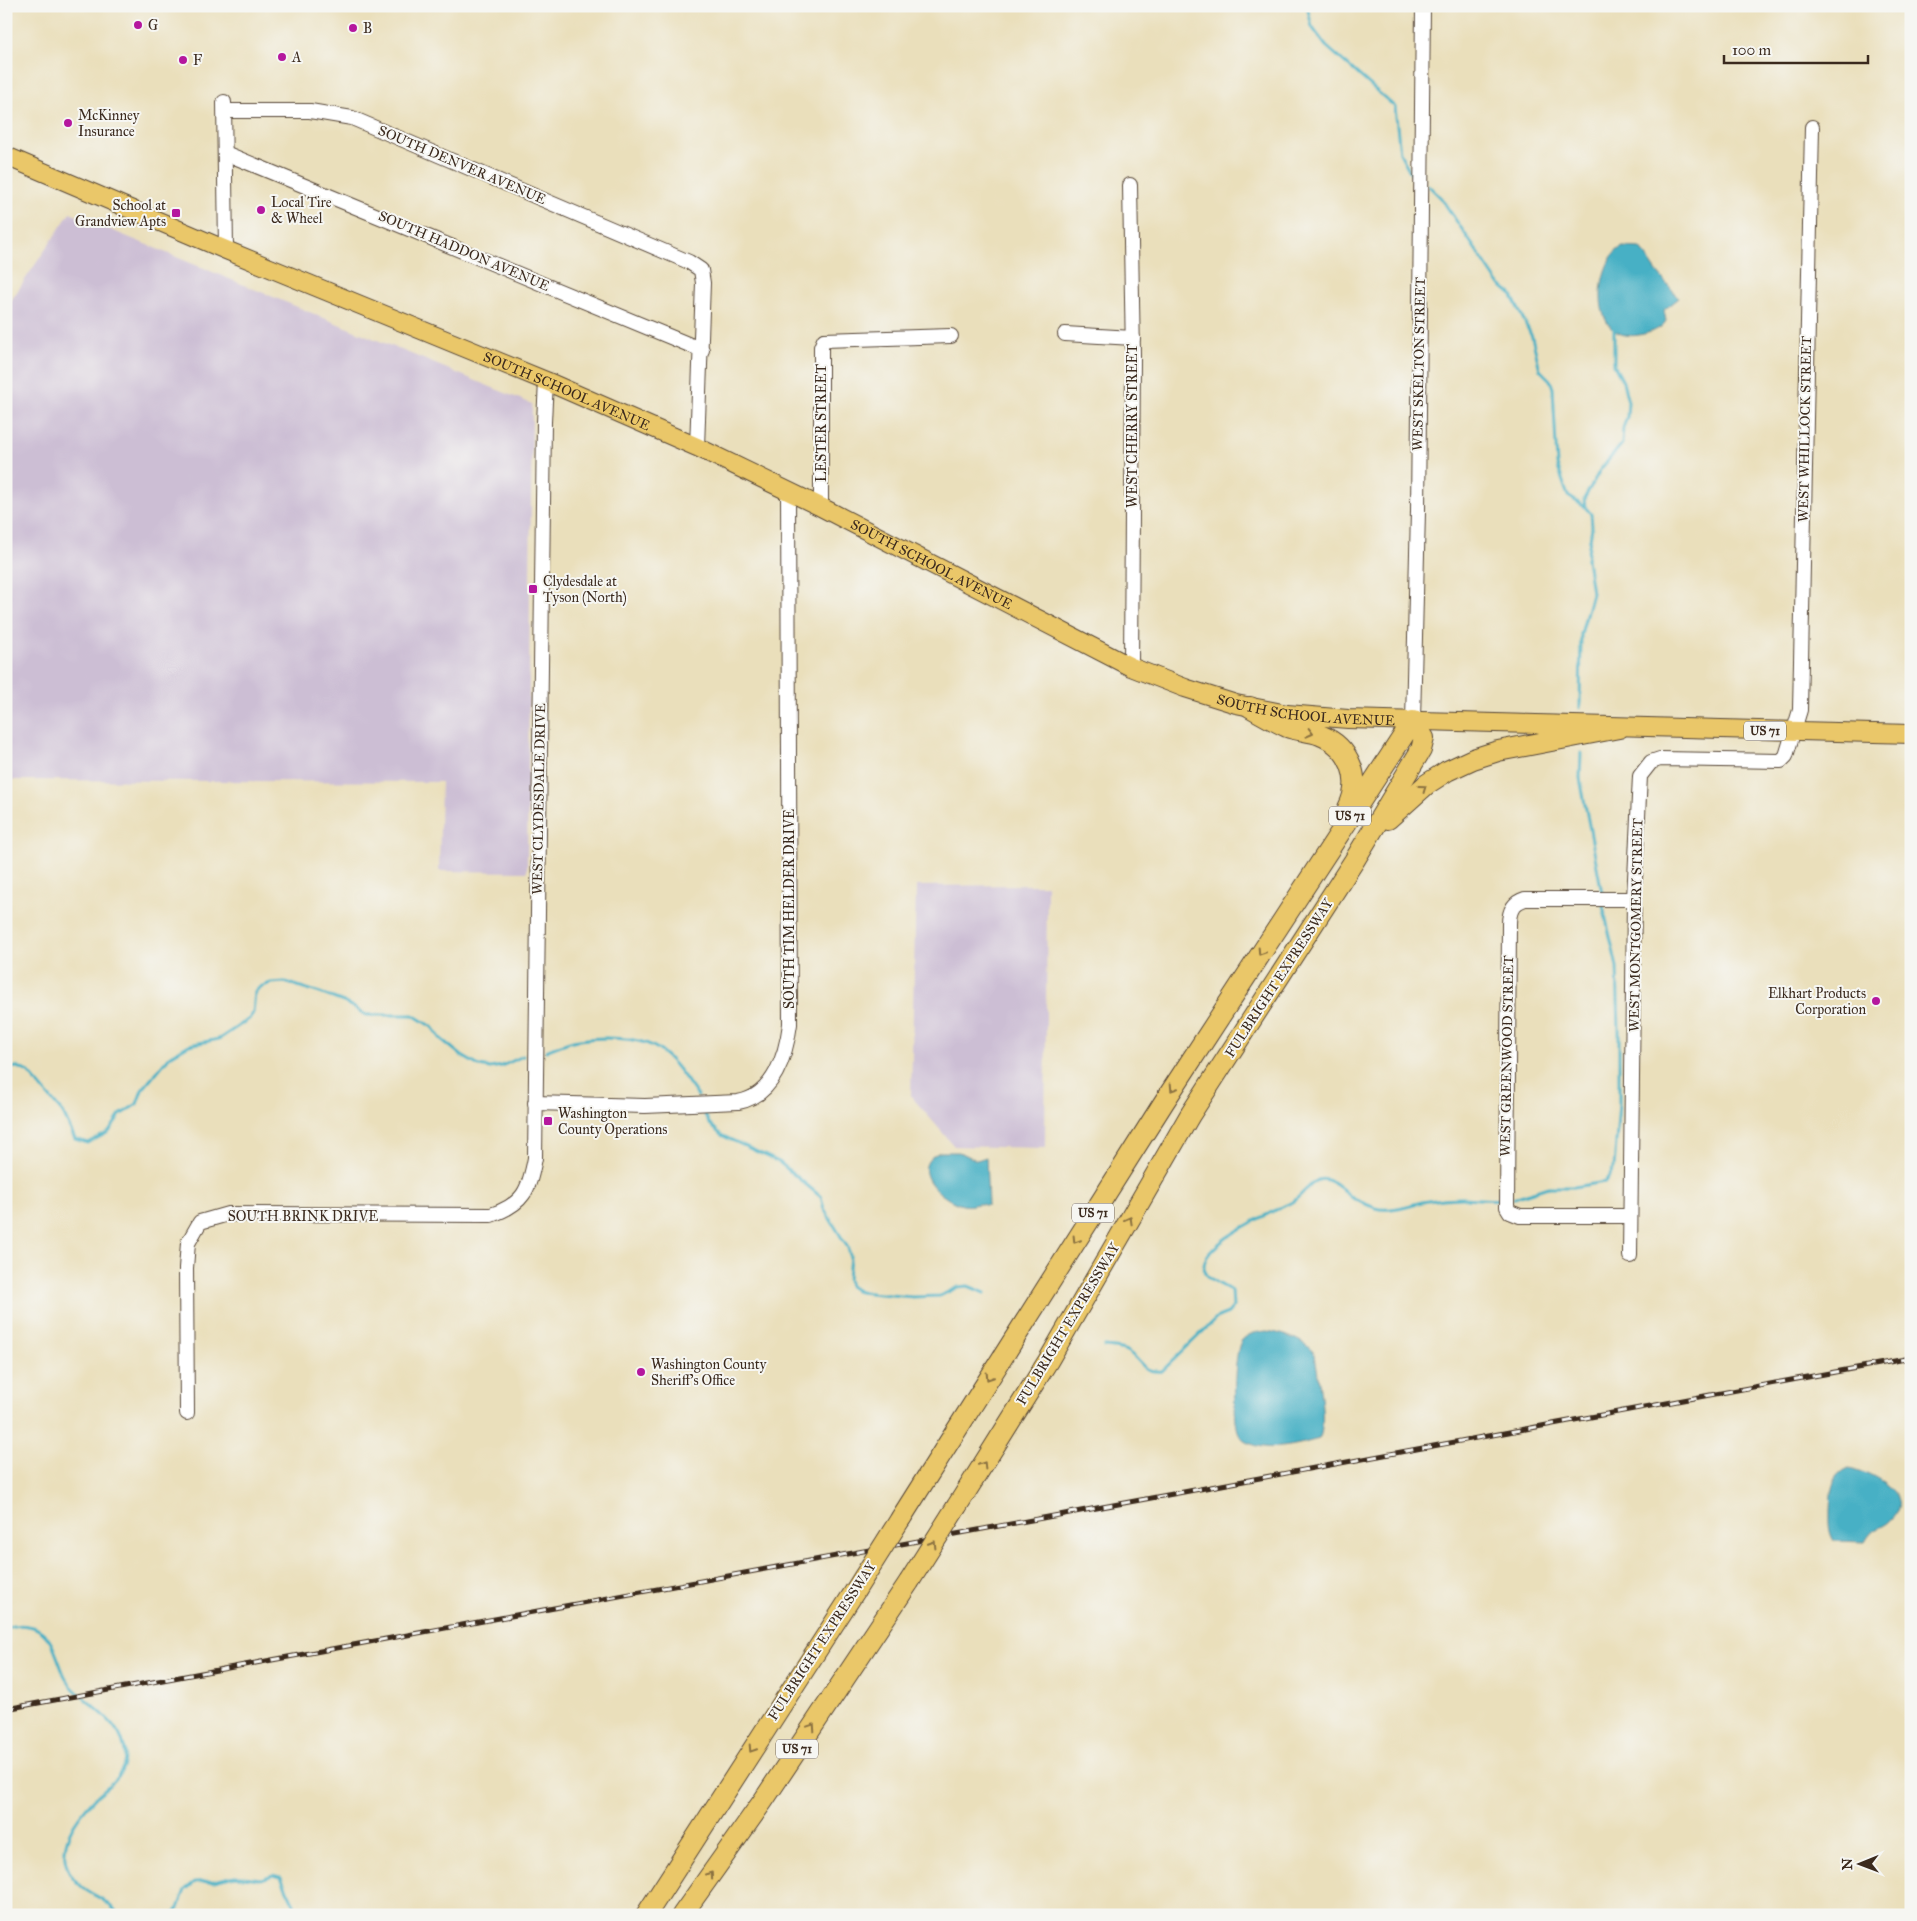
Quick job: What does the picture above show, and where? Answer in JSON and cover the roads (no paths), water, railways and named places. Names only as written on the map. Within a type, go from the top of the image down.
[{"type":"highway","points":[[1250,707],[1280,724],[1330,740],[1343,751],[1354,774],[1354,793],[1350,805],[1288,911]]},
{"type":"highway","name":"FULBRIGHT EXPRESSWAY","points":[[682,1915],[763,1801],[909,1582],[1048,1361],[1190,1115],[1354,861],[1421,750],[1424,738],[1412,721]]},
{"type":"highway","name":"US 71","points":[[1288,911],[1412,721]]},
{"type":"highway","points":[[1354,861],[1399,808],[1422,788],[1458,766],[1498,750],[1619,728]]},
{"type":"highway","name":"FULBRIGHT EXPRESSWAY","points":[[646,1915],[902,1518],[1036,1304],[1288,911]]},
{"type":"main road","name":"SOUTH SCHOOL AVENUE","points":[[6,156],[226,250],[546,381],[697,447],[788,490],[1131,667],[1185,688],[1250,707],[1326,718],[1619,728],[1911,734]]},
{"type":"street","name":"WEST SKELTON STREET","points":[[1412,721],[1418,511],[1423,6]]},
{"type":"street","name":"SOUTH DENVER AVENUE","points":[[225,152],[225,106],[310,111],[352,118],[689,262],[700,270],[703,283],[702,350]]},
{"type":"street","name":"WEST WHILLOCK STREET","points":[[1795,732],[1800,710],[1812,126]]},
{"type":"street","points":[[225,152],[226,250]]},
{"type":"street","name":"SOUTH HADDON AVENUE","points":[[225,152],[702,350]]},
{"type":"street","name":"WEST CHERRY STREET","points":[[1130,186],[1133,338],[1131,667]]},
{"type":"street","points":[[1065,334],[1133,338]]},
{"type":"street","name":"LESTER STREET","points":[[821,507],[821,347],[824,340],[951,336]]},
{"type":"street","points":[[697,447],[702,350]]},
{"type":"street","name":"WEST CLYDESDALE DRIVE","points":[[510,1209],[522,1196],[531,1180],[535,1158],[546,381]]},
{"type":"street","name":"SOUTH TIM HELDER DRIVE","points":[[535,1103],[645,1106],[746,1101],[763,1090],[780,1064],[790,1024],[788,490]]},
{"type":"street","name":"WEST MONTGOMERY STREET","points":[[1630,1256],[1634,899],[1640,776],[1644,768],[1651,762],[1660,759],[1782,761],[1786,756],[1795,732]]},
{"type":"street","name":"WEST GREENWOOD STREET","points":[[1630,1216],[1520,1216],[1510,1212],[1506,1202],[1509,915],[1517,902],[1525,899],[1634,899]]},
{"type":"street","name":"SOUTH BRINK DRIVE","points":[[187,1413],[186,1268],[188,1243],[200,1222],[228,1214],[472,1217],[491,1216],[510,1209]]},
{"type":"water","points":[[1623,247],[1641,248],[1657,272],[1679,298],[1664,310],[1666,321],[1661,327],[1651,332],[1639,335],[1622,334],[1610,326],[1603,313],[1601,298],[1602,281],[1607,266],[1614,254]]},
{"type":"water","points":[[940,1152],[959,1152],[977,1160],[986,1157],[988,1205],[967,1206],[959,1204],[935,1188],[929,1181],[926,1165],[930,1158]]},
{"type":"water","points":[[1267,1331],[1293,1338],[1305,1344],[1315,1354],[1322,1411],[1319,1439],[1283,1447],[1264,1447],[1246,1441],[1239,1433],[1235,1412],[1235,1369],[1239,1346],[1247,1336]]},
{"type":"water","points":[[1849,1468],[1867,1474],[1887,1486],[1898,1502],[1897,1511],[1891,1520],[1875,1530],[1865,1542],[1835,1541],[1831,1530],[1830,1511],[1833,1486],[1838,1476]]},
{"type":"waterway","points":[[1307,6],[1312,27],[1326,46],[1395,107],[1400,153],[1415,181]]},
{"type":"waterway","points":[[1428,185],[1441,198],[1498,283],[1511,294],[1532,337],[1540,370],[1550,380],[1553,388],[1557,465],[1568,496],[1585,507],[1591,514],[1592,527],[1587,559],[1592,593],[1581,634],[1580,708]]},
{"type":"waterway","points":[[1585,507],[1584,499],[1600,470],[1622,444],[1623,428],[1627,417],[1628,402],[1623,382],[1614,365],[1614,330]]},
{"type":"waterway","points":[[1581,753],[1580,778],[1602,893]]},
{"type":"waterway","points":[[1514,1198],[1548,1187],[1574,1187],[1605,1182],[1614,1168],[1619,1103],[1617,967],[1603,906]]},
{"type":"waterway","points":[[6,1068],[18,1067],[28,1072],[63,1113],[75,1139],[88,1143],[109,1132],[120,1115],[137,1104],[142,1090],[170,1056],[189,1045],[219,1039],[249,1019],[253,1013],[255,992],[260,987],[271,983],[285,982],[346,1003],[366,1015],[413,1015],[432,1027],[441,1039],[462,1056],[479,1066],[490,1068],[502,1066],[523,1056]]},
{"type":"waterway","points":[[546,1051],[562,1044],[588,1039],[619,1038],[641,1042],[658,1049],[664,1054],[698,1096]]},
{"type":"waterway","points":[[703,1111],[709,1123],[721,1135],[779,1162],[821,1197],[824,1209],[848,1248],[850,1255],[848,1280],[850,1286],[859,1292],[912,1297],[940,1296],[958,1287],[968,1286],[985,1293]]},
{"type":"waterway","points":[[1104,1347],[1126,1351],[1146,1368],[1162,1371],[1218,1317],[1228,1313],[1233,1307],[1232,1291],[1215,1282],[1207,1275],[1204,1264],[1209,1253],[1220,1242],[1236,1232],[1295,1200],[1311,1184],[1318,1180],[1323,1179],[1333,1182],[1354,1199],[1382,1209],[1395,1209],[1422,1202],[1445,1199],[1500,1199]]},
{"type":"waterway","points":[[6,1628],[25,1626],[42,1632],[52,1645],[68,1682],[106,1717],[120,1735],[124,1745],[125,1756],[120,1774],[80,1816],[67,1839],[65,1851],[66,1863],[71,1875],[84,1888],[103,1900],[121,1915]]},
{"type":"waterway","points":[[173,1915],[177,1911],[185,1890],[195,1882],[214,1881],[235,1876],[261,1879],[273,1875],[281,1877],[299,1915]]},
{"type":"railway","points":[[6,1709],[1911,1358]]},
{"type":"place","name":"G","points":[[138,25]]},
{"type":"place","name":"B","points":[[353,28]]},
{"type":"place","name":"A","points":[[282,57]]},
{"type":"place","name":"F","points":[[183,60]]},
{"type":"place","name":"McKinney Insurance","points":[[68,123]]},
{"type":"place","name":"Local Tire & Wheel","points":[[261,210]]},
{"type":"place","name":"School at Grandview Apts","points":[[176,213]]},
{"type":"place","name":"Clydesdale at Tyson (North)","points":[[533,589]]},
{"type":"place","name":"Elkhart Products Corporation","points":[[1876,1001]]},
{"type":"place","name":"Washington County Operations","points":[[548,1121]]},
{"type":"place","name":"Washington County Sheriff's Office","points":[[641,1372]]}]
